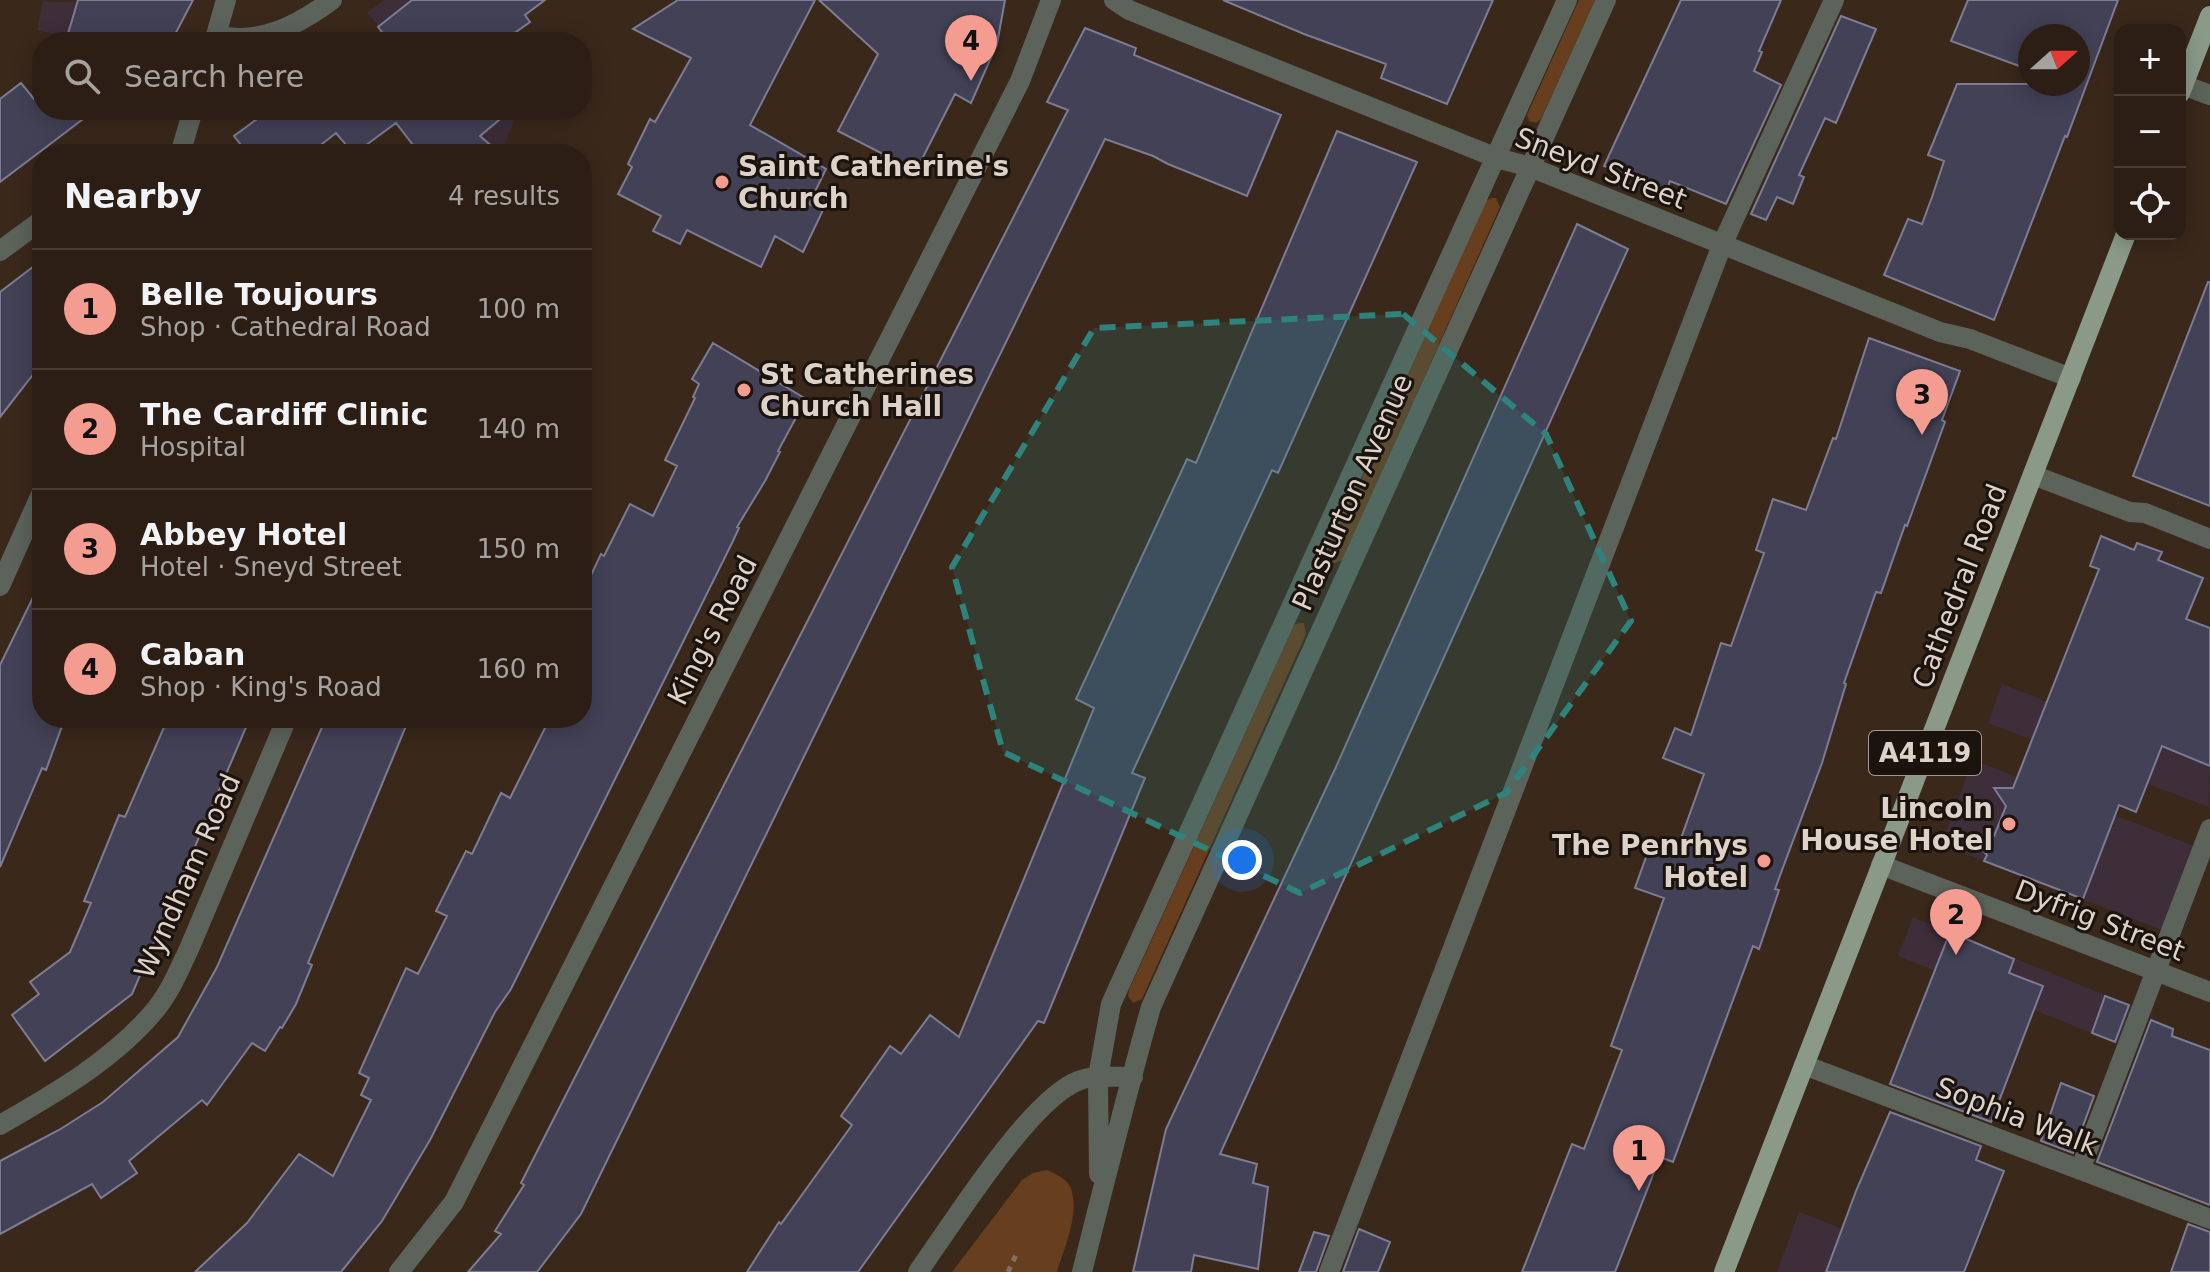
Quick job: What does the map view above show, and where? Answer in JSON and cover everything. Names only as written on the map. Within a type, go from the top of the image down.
[{"type":"main road","points":[[2186,79],[2210,16]]},
{"type":"main road","name":"Cathedral Road","points":[[1724,1272],[2124,240]]},
{"type":"street","points":[[218,32],[226,0]]},
{"type":"street","points":[[272,32],[307,17],[332,0]]},
{"type":"street","name":"King's Road","points":[[399,1272],[454,1202],[1020,81],[1051,0]]},
{"type":"street","name":"Sneyd Street","points":[[1114,0],[1129,10],[1497,158],[1530,167],[1940,332],[1970,339],[2071,378]]},
{"type":"street","name":"Plasturton Avenue","points":[[1099,1194],[1098,1077],[1108,1016],[1117,991],[1567,0]]},
{"type":"street","name":"Plasturton Avenue","points":[[1099,1194],[1151,1007],[1606,0]]},
{"type":"street","points":[[1329,1272],[1722,245],[1834,0]]},
{"type":"street","points":[[2186,90],[2210,95]]},
{"type":"street","points":[[183,144],[190,120]]},
{"type":"street","points":[[0,251],[32,227]]},
{"type":"street","points":[[2033,475],[2210,539]]},
{"type":"street","points":[[0,586],[32,514]]},
{"type":"street","name":"Wyndham Road","points":[[0,1125],[40,1103],[85,1071],[136,1030],[156,1009],[189,949],[283,728]]},
{"type":"street","points":[[2080,1170],[2210,829]]},
{"type":"street","name":"Dyfrig Street","points":[[1881,865],[2210,992]]},
{"type":"street","name":"Sophia Walk","points":[[1804,1065],[2210,1219]]},
{"type":"street","points":[[918,1272],[1031,1118],[1065,1087],[1098,1077],[1133,1077]]},
{"type":"street","points":[[1082,1272],[1099,1194]]},
{"type":"path","points":[[1008,1272],[1016,1255]]},
{"type":"highlighted area","points":[[1403,314],[1546,434],[1631,621],[1506,793],[1300,893],[1003,752],[952,567],[1094,328]]},
{"type":"shaded area","points":[[43,0],[189,0],[175,32],[37,30]]},
{"type":"shaded area","points":[[384,0],[434,0],[400,32],[382,32],[367,13]]},
{"type":"shaded area","points":[[1579,0],[1595,0],[1541,119],[1536,123],[1529,121],[1527,115]]},
{"type":"shaded area","points":[[457,120],[514,120],[505,144],[488,144]]},
{"type":"shaded area","points":[[1496,198],[1500,207],[1343,560],[1332,564],[1328,557],[1329,550],[1486,201]]},
{"type":"shaded area","points":[[1304,623],[1306,634],[1142,999],[1133,1003],[1128,996],[1129,990],[1294,625]]},
{"type":"shaded area","points":[[2002,684],[2210,766],[2209,807],[1988,723]]},
{"type":"shaded area","points":[[1973,760],[2194,846],[2162,930],[1941,844]]},
{"type":"shaded area","points":[[1913,917],[2132,1006],[2117,1043],[1898,956]]},
{"type":"shaded area","points":[[1047,1170],[1067,1182],[1074,1209],[1057,1272],[952,1272],[1022,1180],[1033,1173]]},
{"type":"shaded area","points":[[1799,1212],[1843,1229],[1957,1272],[1777,1272]]},
{"type":"building","points":[[78,0],[193,0],[176,32],[68,32]]},
{"type":"building","points":[[412,0],[545,0],[525,15],[530,22],[516,32],[382,32],[378,27]]},
{"type":"building","name":"Saint Catherine's Church","points":[[678,0],[815,0],[750,125],[826,169],[809,204],[823,210],[803,252],[775,236],[761,267],[687,230],[680,244],[653,231],[661,216],[618,194],[632,167],[628,164],[650,119],[655,122],[691,58],[633,29]]},
{"type":"building","points":[[819,0],[1005,0],[997,44],[971,103],[955,94],[916,171],[838,131],[878,54]]},
{"type":"building","points":[[1223,0],[1493,0],[1447,104],[1381,78],[1386,64]]},
{"type":"building","points":[[1681,0],[1781,0],[1759,51],[1762,52],[1754,71],[1781,85],[1726,204],[1670,181],[1667,190],[1604,166]]},
{"type":"building","points":[[1968,0],[2118,0],[2090,75],[2090,24],[2018,24],[2018,66],[1951,41]]},
{"type":"building","points":[[1841,16],[1876,29],[1836,123],[1825,118],[1799,175],[1804,177],[1793,204],[1777,197],[1766,220],[1751,214]]},
{"type":"building","points":[[1085,28],[1136,48],[1134,55],[1281,115],[1247,196],[1105,139],[581,1214],[537,1272],[468,1272],[501,1234],[495,1231],[524,1185],[521,1183],[1068,110],[1047,102]]},
{"type":"building","points":[[21,83],[32,97],[32,120],[82,120],[50,144],[32,144],[32,158],[0,182],[0,99]]},
{"type":"building","points":[[1957,84],[2018,84],[2018,96],[2082,96],[1994,320],[1884,275],[1908,219],[1922,224],[1944,161],[1928,155]]},
{"type":"building","points":[[256,120],[499,120],[480,136],[489,144],[412,144],[396,123],[368,144],[345,144],[336,133],[322,144],[240,144],[234,136]]},
{"type":"building","points":[[1337,131],[1417,162],[1278,473],[1272,470],[1132,773],[1145,778],[1044,1023],[1038,1021],[858,1272],[747,1272],[779,1222],[781,1224],[852,1125],[841,1116],[890,1046],[901,1054],[930,1015],[959,1037],[1094,708],[1076,699],[1187,459],[1196,463]]},
{"type":"building","points":[[1577,224],[1628,249],[1220,1154],[1257,1164],[1253,1183],[1268,1187],[1258,1269],[1194,1255],[1191,1272],[1133,1272],[1166,1129],[1336,767]]},
{"type":"building","points":[[32,268],[32,376],[0,417],[0,292]]},
{"type":"building","points":[[2210,282],[2210,506],[2133,476]]},
{"type":"building","points":[[1869,338],[1960,371],[1907,526],[1881,593],[1876,592],[1844,683],[1822,763],[1775,889],[1779,890],[1759,949],[1753,946],[1673,1162],[1660,1157],[1615,1272],[1522,1272],[1572,1144],[1584,1149],[1622,1050],[1611,1046],[1664,898],[1635,888],[1650,846],[1675,855],[1704,774],[1663,758],[1675,728],[1691,735],[1721,643],[1731,646],[1764,553],[1756,550],[1773,499],[1806,510],[1833,438],[1836,439]]},
{"type":"building","points":[[713,343],[806,399],[765,481],[737,527],[732,543],[511,989],[495,1012],[430,1140],[382,1221],[341,1272],[195,1272],[247,1223],[299,1154],[333,1176],[371,1100],[361,1095],[369,1078],[359,1073],[406,968],[418,974],[447,916],[436,911],[466,851],[472,854],[501,793],[510,798],[545,728],[592,728],[592,573],[630,504],[653,516],[677,466],[665,460],[695,398],[699,384],[692,379]]},
{"type":"building","points":[[2101,536],[2134,550],[2137,543],[2162,552],[2158,560],[2203,578],[2186,619],[2210,628],[2210,766],[2162,746],[2136,812],[2119,805],[2083,899],[1984,861],[1987,855],[1973,840],[1994,836],[2006,806],[1994,788],[2013,788],[2099,569],[2090,566]]},
{"type":"building","points":[[32,599],[32,728],[61,728],[46,770],[42,768],[0,867],[0,665]]},
{"type":"building","points":[[164,728],[246,728],[132,994],[45,1061],[12,1015],[39,994],[30,982],[70,952],[91,903],[84,901],[119,815],[125,817]]},
{"type":"building","points":[[322,728],[405,728],[308,963],[312,965],[296,1004],[265,1051],[252,1043],[207,1105],[202,1100],[129,1161],[137,1173],[101,1198],[92,1184],[0,1234],[0,1161],[59,1130],[103,1102],[178,1037],[217,967]]},
{"type":"building","points":[[1950,932],[2014,959],[2009,973],[2043,986],[1991,1122],[1890,1084]]},
{"type":"building","points":[[2105,996],[2129,1005],[2115,1042],[2092,1033]]},
{"type":"building","points":[[2151,1020],[2173,1029],[2172,1036],[2210,1050],[2210,1205],[2097,1162]]},
{"type":"building","points":[[2061,1083],[2094,1096],[2073,1153],[2041,1141]]},
{"type":"building","points":[[1890,1112],[1981,1146],[1976,1160],[2004,1171],[1964,1272],[1826,1272]]},
{"type":"building","points":[[2188,1224],[2210,1232],[2210,1272],[2171,1272]]},
{"type":"building","points":[[1359,1229],[1390,1242],[1378,1272],[1343,1272]]},
{"type":"building","points":[[1314,1232],[1329,1236],[1316,1272],[1299,1272]]},
{"type":"place","name":"Caban","points":[[971,81]]},
{"type":"place","name":"Saint Catherine's Church","points":[[722,182]]},
{"type":"place","name":"St Catherines Church Hall","points":[[744,390]]},
{"type":"place","name":"Abbey Hotel","points":[[1922,435]]},
{"type":"place","name":"Lincoln House Hotel","points":[[2009,824]]},
{"type":"place","name":"The Penrhys Hotel","points":[[1764,861]]},
{"type":"place","name":"The Cardiff Clinic","points":[[1956,955]]},
{"type":"place","name":"Belle Toujours","points":[[1639,1191]]}]
